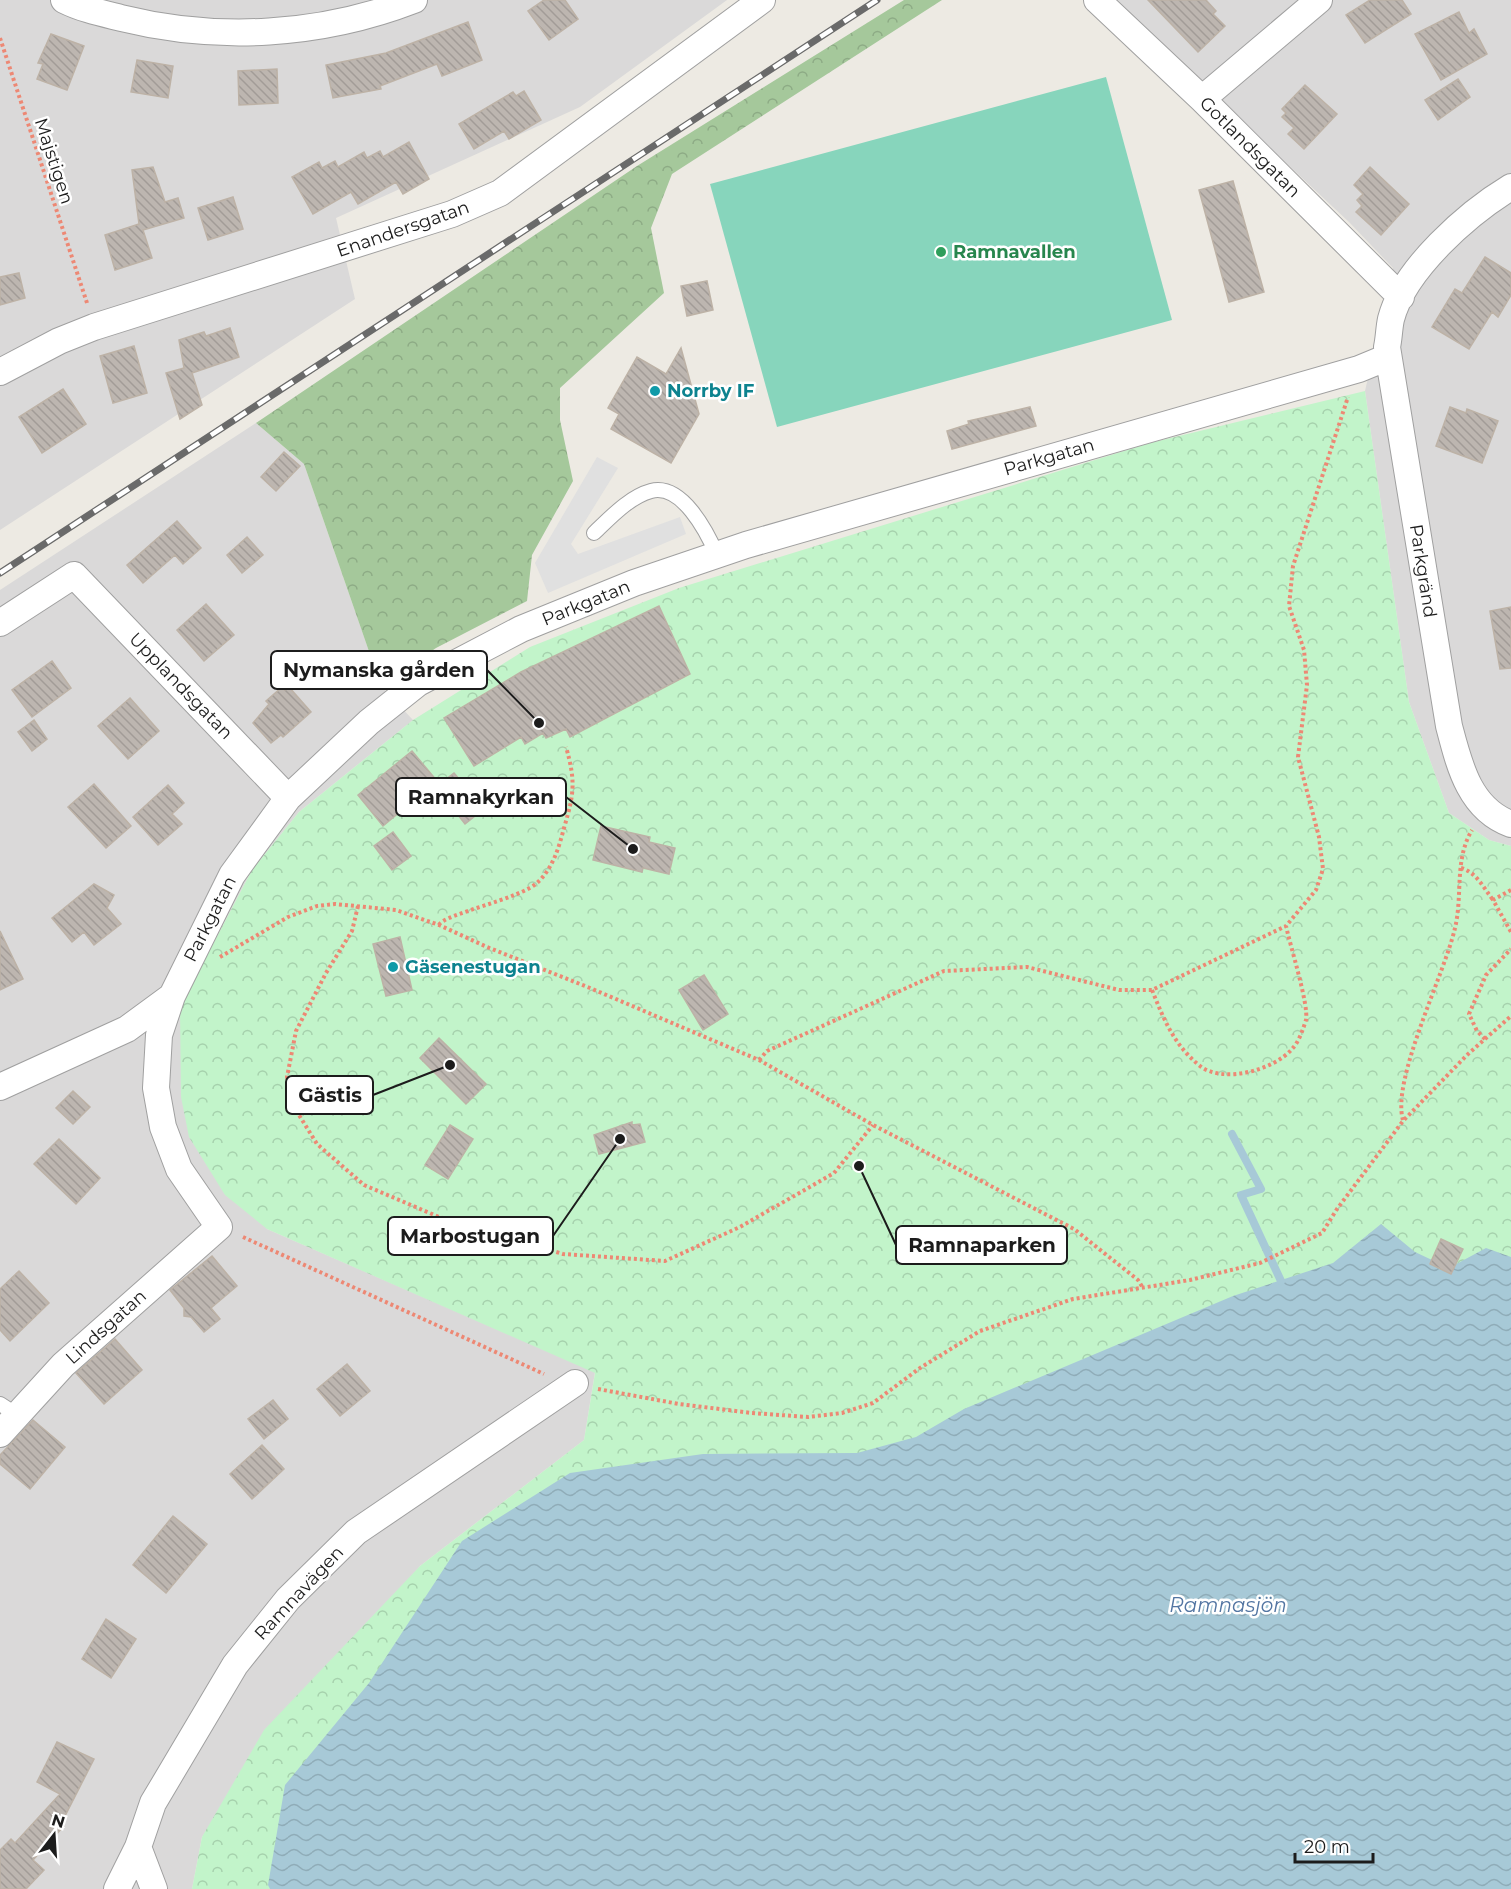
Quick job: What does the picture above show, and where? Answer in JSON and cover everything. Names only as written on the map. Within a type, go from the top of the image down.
[{"type":"street","points":[[64,0],[78,7],[146,24],[214,34],[290,30],[321,25],[414,0]]},
{"type":"street","name":"Enandersgatan","points":[[0,372],[94,327],[452,214],[500,193],[762,0]]},
{"type":"street","name":"Gotlandsgatan","points":[[1097,0],[1202,99],[1401,297]]},
{"type":"street","points":[[1202,99],[1319,0]]},
{"type":"street","points":[[1401,297],[1434,249],[1457,226],[1511,187]]},
{"type":"street","name":"Parkgränd","points":[[1401,297],[1391,318],[1388,357],[1449,726],[1458,763],[1470,790],[1486,809],[1511,824]]},
{"type":"street","name":"Parkgatan","points":[[219,1227],[179,1169],[163,1127],[156,1088],[159,1035],[172,996],[232,875],[288,798],[369,722],[418,683],[521,628],[634,583],[717,555],[1347,373],[1388,357]]},
{"type":"street","name":"Upplandsgatan","points":[[0,622],[74,575],[288,798]]},
{"type":"street","points":[[0,1087],[127,1029],[172,996]]},
{"type":"street","name":"Lindsgatan","points":[[6,1418],[219,1227]]},
{"type":"street","name":"Ramnavägen","points":[[117,1889],[138,1847],[153,1803],[200,1719],[235,1665],[288,1599],[356,1532],[575,1383]]},
{"type":"street","points":[[138,1847],[154,1889]]},
{"type":"lane","points":[[594,533],[636,498],[651,491],[662,490],[675,495],[696,516],[708,534],[717,555]]},
{"type":"path","name":"Majstigen","points":[[0,38],[83,291]]},
{"type":"path","points":[[759,1060],[767,1051],[944,971],[1027,967],[1119,990],[1152,990],[1286,926],[1316,890],[1323,869],[1320,837],[1298,757],[1306,685],[1304,650],[1289,606],[1293,566],[1350,393],[1347,373]]},
{"type":"path","points":[[439,925],[447,917],[527,891],[551,866],[574,791],[566,747]]},
{"type":"path","points":[[1403,1121],[1400,1111],[1406,1071],[1456,927],[1463,845],[1486,809]]},
{"type":"path","points":[[1461,868],[1468,870],[1478,879],[1511,932]]},
{"type":"path","points":[[1493,900],[1511,890]]},
{"type":"path","points":[[193,953],[211,959],[226,956],[299,911],[326,905],[396,910],[439,925],[759,1060],[873,1125],[1074,1229],[1138,1280],[1143,1288]]},
{"type":"path","points":[[358,906],[352,931],[326,973],[297,1031],[286,1077],[294,1107],[317,1143],[364,1185],[417,1208],[563,1254],[665,1261],[740,1227],[834,1173],[873,1125]]},
{"type":"path","points":[[1152,990],[1169,1033],[1202,1068],[1216,1074],[1244,1072],[1272,1065],[1292,1049],[1306,1018],[1305,1001],[1286,926]]},
{"type":"path","points":[[1485,1039],[1477,1031],[1469,1014],[1486,975],[1511,949]]},
{"type":"path","points":[[219,1227],[544,1374],[575,1383],[679,1404],[808,1417],[842,1413],[873,1403],[920,1368],[980,1331],[1073,1299],[1190,1280],[1260,1263],[1322,1233],[1337,1209],[1403,1121],[1511,1016]]},
{"type":"shaded area","points":[[0,0],[727,0],[580,107],[336,218],[355,299],[0,530]]},
{"type":"shaded area","points":[[1116,0],[1511,0],[1511,846],[1489,840],[1449,813],[1409,702],[1365,391],[1393,268],[1349,222],[1159,44]]},
{"type":"shaded area","points":[[256,423],[304,464],[381,686],[413,720],[299,812],[252,870],[180,1007],[267,1229],[595,1372],[584,1440],[420,1566],[202,1837],[192,1889],[0,1889],[0,590]]},
{"type":"shaded area","points":[[597,457],[618,468],[571,544],[578,554],[680,517],[686,534],[548,593],[535,563]]},
{"type":"green space","points":[[904,0],[942,0],[672,174],[651,228],[664,293],[560,388],[560,420],[573,481],[532,555],[527,601],[436,648],[381,686],[304,464],[256,423],[637,166]]},
{"type":"green space","name":"Ramnavallen","points":[[1106,77],[1172,320],[777,427],[710,184]]},
{"type":"green space","points":[[1365,391],[1409,702],[1449,813],[1489,840],[1511,846],[1511,1889],[192,1889],[202,1837],[264,1730],[420,1566],[584,1440],[595,1373],[267,1229],[225,1195],[189,1137],[181,1097],[180,1007],[252,870],[299,812],[413,720],[530,647],[679,588],[1150,443]]},
{"type":"water","name":"Ramnasjön","points":[[1381,1224],[1415,1252],[1449,1268],[1486,1248],[1511,1257],[1511,1889],[270,1889],[268,1885],[285,1785],[369,1683],[462,1541],[570,1473],[703,1454],[857,1453],[916,1437],[964,1409],[1233,1296],[1333,1263]]},
{"type":"building","points":[[544,0],[565,0],[578,19],[549,40],[528,11]]},
{"type":"building","points":[[1148,0],[1206,0],[1216,11],[1213,14],[1225,26],[1198,52]]},
{"type":"building","points":[[1370,0],[1402,0],[1411,14],[1365,43],[1346,15]]},
{"type":"building","points":[[1459,12],[1469,33],[1474,29],[1487,54],[1441,80],[1415,34]]},
{"type":"building","points":[[468,22],[482,60],[442,76],[437,64],[380,86],[381,89],[333,98],[326,65],[386,53]]},
{"type":"building","points":[[51,34],[84,46],[67,90],[37,79],[43,64],[38,63]]},
{"type":"building","points":[[137,60],[173,66],[168,98],[131,92]]},
{"type":"building","points":[[277,69],[278,103],[239,105],[238,71]]},
{"type":"building","points":[[1458,79],[1470,97],[1438,120],[1425,100]]},
{"type":"building","points":[[1305,85],[1337,114],[1304,149],[1288,134],[1294,128],[1282,117],[1286,113],[1282,109]]},
{"type":"building","points":[[524,91],[541,120],[509,139],[504,131],[474,149],[459,124],[513,92],[516,96]]},
{"type":"building","points":[[409,142],[429,179],[403,194],[396,182],[358,204],[351,192],[313,214],[292,177],[319,162],[322,168],[335,161],[338,167],[364,152],[367,158],[380,151],[383,157]]},
{"type":"building","points":[[153,167],[165,202],[178,198],[184,218],[143,230],[152,258],[115,270],[105,235],[139,224],[132,170]]},
{"type":"building","points":[[1370,167],[1409,204],[1381,235],[1356,212],[1362,206],[1357,200],[1363,194],[1354,185]]},
{"type":"building","points":[[1233,181],[1264,292],[1229,302],[1199,190]]},
{"type":"building","points":[[233,197],[243,229],[208,240],[198,208]]},
{"type":"building","points":[[1485,257],[1511,273],[1511,295],[1498,317],[1492,312],[1469,349],[1432,327],[1455,289],[1462,293]]},
{"type":"building","points":[[19,273],[25,298],[0,305],[0,277]]},
{"type":"building","points":[[707,281],[713,310],[687,316],[681,286]]},
{"type":"building","points":[[230,328],[239,357],[192,373],[202,405],[180,419],[166,373],[184,368],[179,340],[204,332],[206,336]]},
{"type":"building","points":[[134,346],[147,393],[113,403],[100,356]]},
{"type":"building","name":"Norrby IF","points":[[681,348],[699,414],[671,463],[611,429],[619,414],[608,408],[637,357],[666,374]]},
{"type":"building","points":[[63,389],[86,424],[42,453],[19,417]]},
{"type":"building","points":[[1030,407],[1036,426],[952,449],[947,431],[969,424],[968,421]]},
{"type":"building","points":[[1450,407],[1466,413],[1467,409],[1498,421],[1482,463],[1436,446]]},
{"type":"building","points":[[284,452],[300,466],[276,491],[261,477]]},
{"type":"building","points":[[177,521],[201,548],[183,564],[175,555],[143,583],[127,565]]},
{"type":"building","points":[[247,537],[263,555],[242,573],[227,555]]},
{"type":"building","points":[[206,604],[234,635],[204,661],[177,630]]},
{"type":"building","points":[[659,606],[690,674],[570,737],[566,729],[546,738],[543,733],[525,744],[521,737],[474,766],[444,718],[521,672]]},
{"type":"building","points":[[1511,607],[1511,668],[1500,669],[1490,611]]},
{"type":"building","points":[[52,661],[71,688],[32,717],[12,690]]},
{"type":"building","points":[[282,687],[285,690],[289,687],[311,712],[283,737],[281,735],[271,743],[253,723],[269,704],[266,701]]},
{"type":"building","points":[[130,698],[159,731],[128,759],[98,726]]},
{"type":"building","points":[[34,720],[47,739],[32,751],[18,732]]},
{"type":"building","points":[[412,751],[437,781],[383,826],[358,795]]},
{"type":"building","points":[[454,773],[484,809],[465,824],[436,787]]},
{"type":"building","points":[[94,784],[131,826],[106,848],[68,807]]},
{"type":"building","points":[[168,785],[184,803],[172,814],[182,824],[158,845],[133,817]]},
{"type":"building","points":[[601,826],[650,837],[649,842],[675,848],[669,874],[643,868],[642,872],[593,860]]},
{"type":"building","points":[[393,832],[411,856],[392,870],[374,846]]},
{"type":"building","points":[[94,884],[114,895],[107,908],[121,924],[94,945],[84,932],[72,942],[52,918]]},
{"type":"building","points":[[0,931],[23,979],[0,990]]},
{"type":"building","name":"Gäsenestugan","points":[[400,937],[412,990],[386,996],[373,944]]},
{"type":"building","points":[[704,975],[728,1014],[703,1030],[679,990]]},
{"type":"building","points":[[439,1038],[486,1084],[466,1104],[420,1058]]},
{"type":"building","points":[[73,1091],[90,1107],[73,1124],[56,1108]]},
{"type":"building","points":[[632,1122],[632,1125],[640,1124],[645,1142],[599,1154],[594,1135]]},
{"type":"building","points":[[450,1125],[473,1139],[448,1179],[425,1165]]},
{"type":"building","points":[[59,1139],[100,1178],[76,1204],[34,1164]]},
{"type":"building","points":[[1441,1239],[1463,1249],[1451,1274],[1430,1264]]},
{"type":"building","points":[[212,1256],[237,1286],[211,1308],[220,1319],[204,1332],[191,1317],[184,1316],[184,1308],[170,1290]]},
{"type":"building","points":[[19,1271],[49,1303],[10,1341],[0,1330],[0,1289]]},
{"type":"building","points":[[115,1339],[142,1370],[104,1404],[76,1373]]},
{"type":"building","points":[[347,1364],[370,1391],[340,1416],[317,1389]]},
{"type":"building","points":[[273,1400],[288,1419],[264,1439],[248,1419]]},
{"type":"building","points":[[33,1420],[65,1447],[30,1489],[0,1464],[0,1455]]},
{"type":"building","points":[[262,1445],[284,1469],[252,1499],[230,1474]]},
{"type":"building","points":[[173,1516],[207,1544],[166,1593],[133,1565]]},
{"type":"building","points":[[106,1619],[136,1639],[111,1678],[82,1659]]},
{"type":"building","points":[[57,1742],[94,1759],[61,1824],[64,1826],[33,1860],[44,1870],[26,1889],[0,1889],[0,1850],[11,1839],[15,1843],[60,1794],[37,1782]]},
{"type":"waterway","points":[[1232,1134],[1261,1189],[1241,1195],[1281,1281]]},
{"type":"railway","points":[[0,573],[877,0]]},
{"type":"place","name":"Ramnavallen","points":[[941,252]]},
{"type":"place","name":"Norrby IF","points":[[655,391]]},
{"type":"place","name":"Nymanska gården","points":[[539,723]]},
{"type":"place","name":"Ramnakyrkan","points":[[633,849]]},
{"type":"place","name":"Gäsenestugan","points":[[393,967]]},
{"type":"place","name":"Gästis","points":[[450,1065]]},
{"type":"place","name":"Marbostugan","points":[[620,1139]]},
{"type":"place","name":"Ramnaparken","points":[[859,1166]]}]
